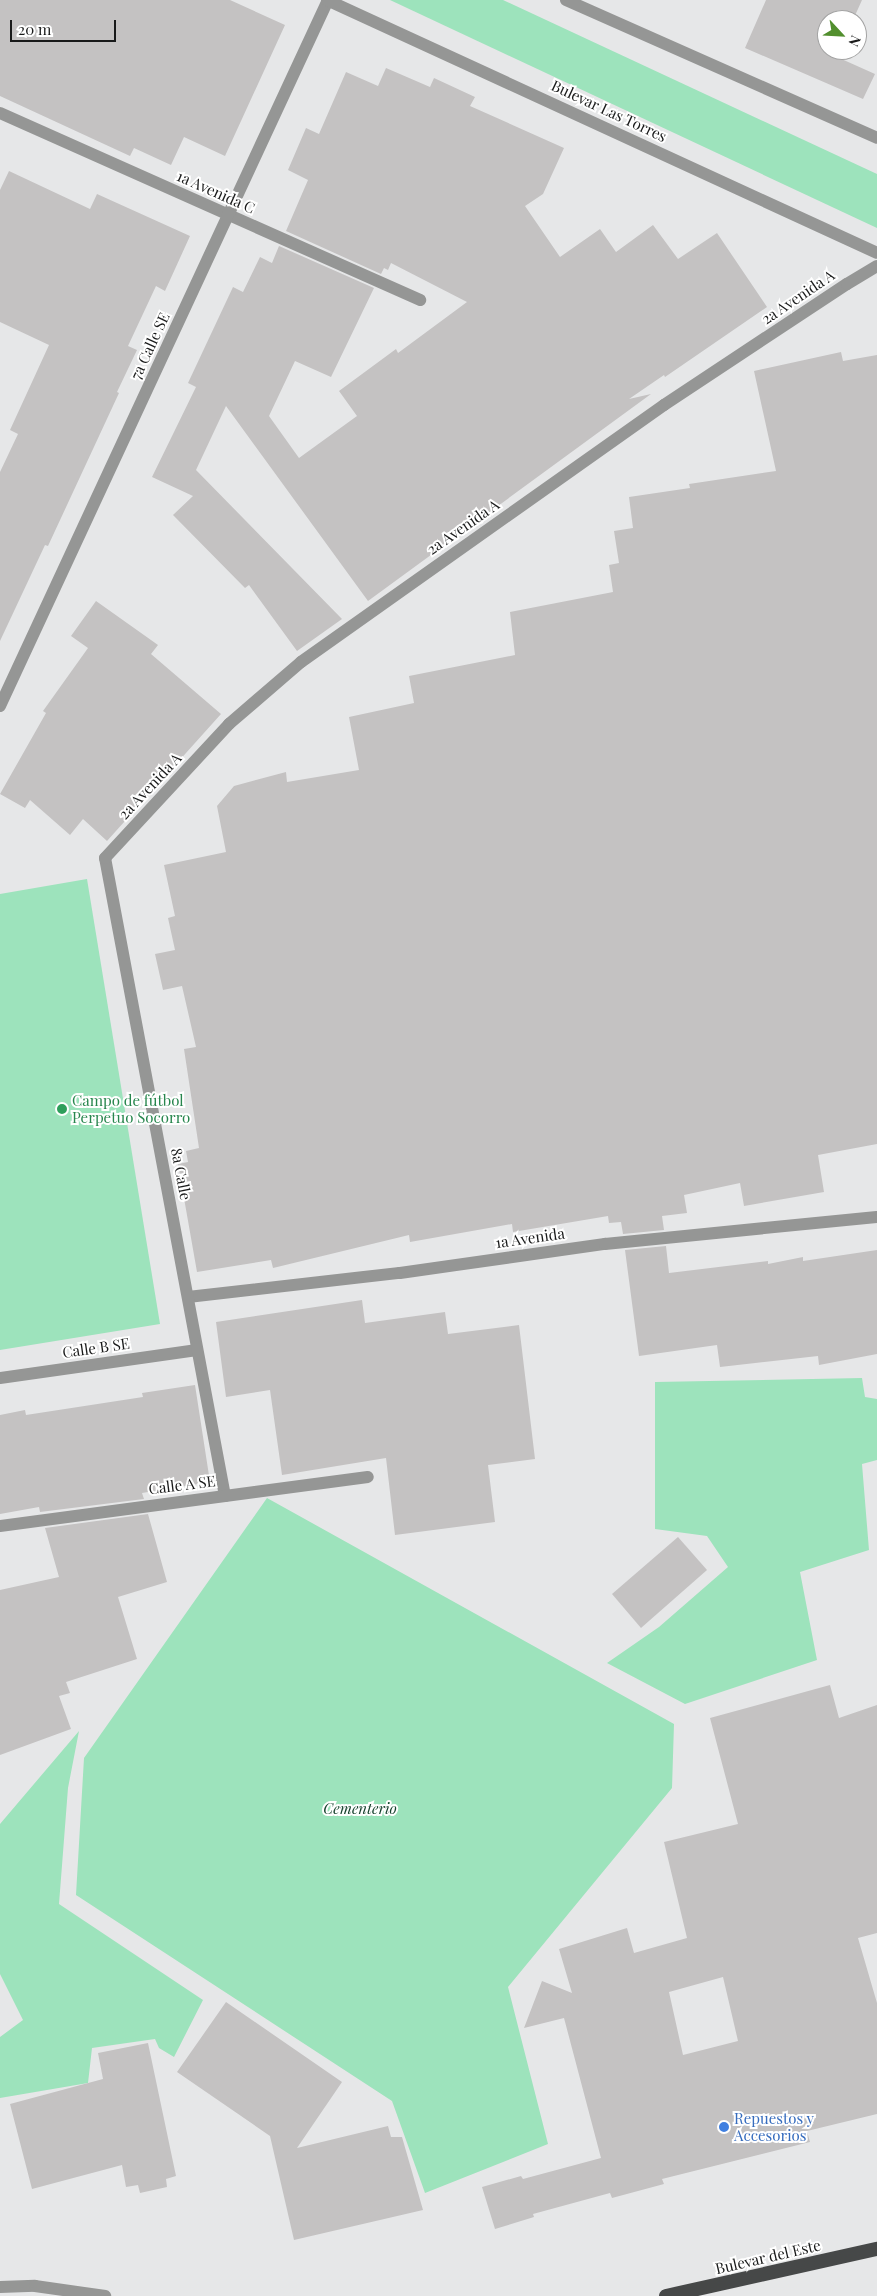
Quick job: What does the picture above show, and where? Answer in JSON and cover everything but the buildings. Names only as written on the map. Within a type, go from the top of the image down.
[{"type":"highway","name":"Bulevar del Este","points":[[666,2296],[877,2249]]},
{"type":"street","name":"7a Calle SE","points":[[0,706],[328,0]]},
{"type":"street","name":"Bulevar Las Torres","points":[[328,0],[877,253]]},
{"type":"street","points":[[566,0],[877,138]]},
{"type":"street","name":"1a Avenida C","points":[[0,113],[420,300]]},
{"type":"street","name":"2a Avenida A","points":[[106,858],[229,724],[301,662],[664,405],[877,266]]},
{"type":"street","name":"8a Calle","points":[[106,858],[225,1496]]},
{"type":"street","name":"1a Avenida","points":[[188,1297],[400,1273],[606,1244],[877,1217]]},
{"type":"street","name":"Calle B SE","points":[[0,1378],[197,1350]]},
{"type":"street","name":"Calle A SE","points":[[0,1526],[368,1477]]},
{"type":"street","points":[[35,2286],[52,2296]]},
{"type":"street","points":[[0,2287],[35,2286],[105,2296]]},
{"type":"green space","points":[[390,0],[503,0],[877,174],[877,228]]},
{"type":"green space","name":"Campo de fútbol Perpetuo Socorro","points":[[87,879],[160,1324],[0,1350],[0,894]]},
{"type":"green space","points":[[862,1378],[865,1397],[877,1399],[877,1460],[862,1464],[869,1550],[800,1572],[817,1660],[685,1704],[607,1663],[659,1627],[728,1567],[707,1536],[655,1529],[655,1382]]},
{"type":"green space","name":"Cementerio","points":[[267,1498],[674,1724],[672,1788],[508,1987],[548,2144],[425,2193],[392,2101],[76,1895],[84,1758]]},
{"type":"green space","points":[[79,1731],[68,1788],[59,1904],[203,2000],[174,2057],[159,2048],[155,2039],[92,2048],[88,2083],[0,2098],[0,2037],[23,2020],[0,1974],[0,1824]]},
{"type":"place","name":"Campo de fútbol Perpetuo Socorro","points":[[62,1109]]},
{"type":"place","name":"Repuestos y Accesorios","points":[[724,2127]]}]
